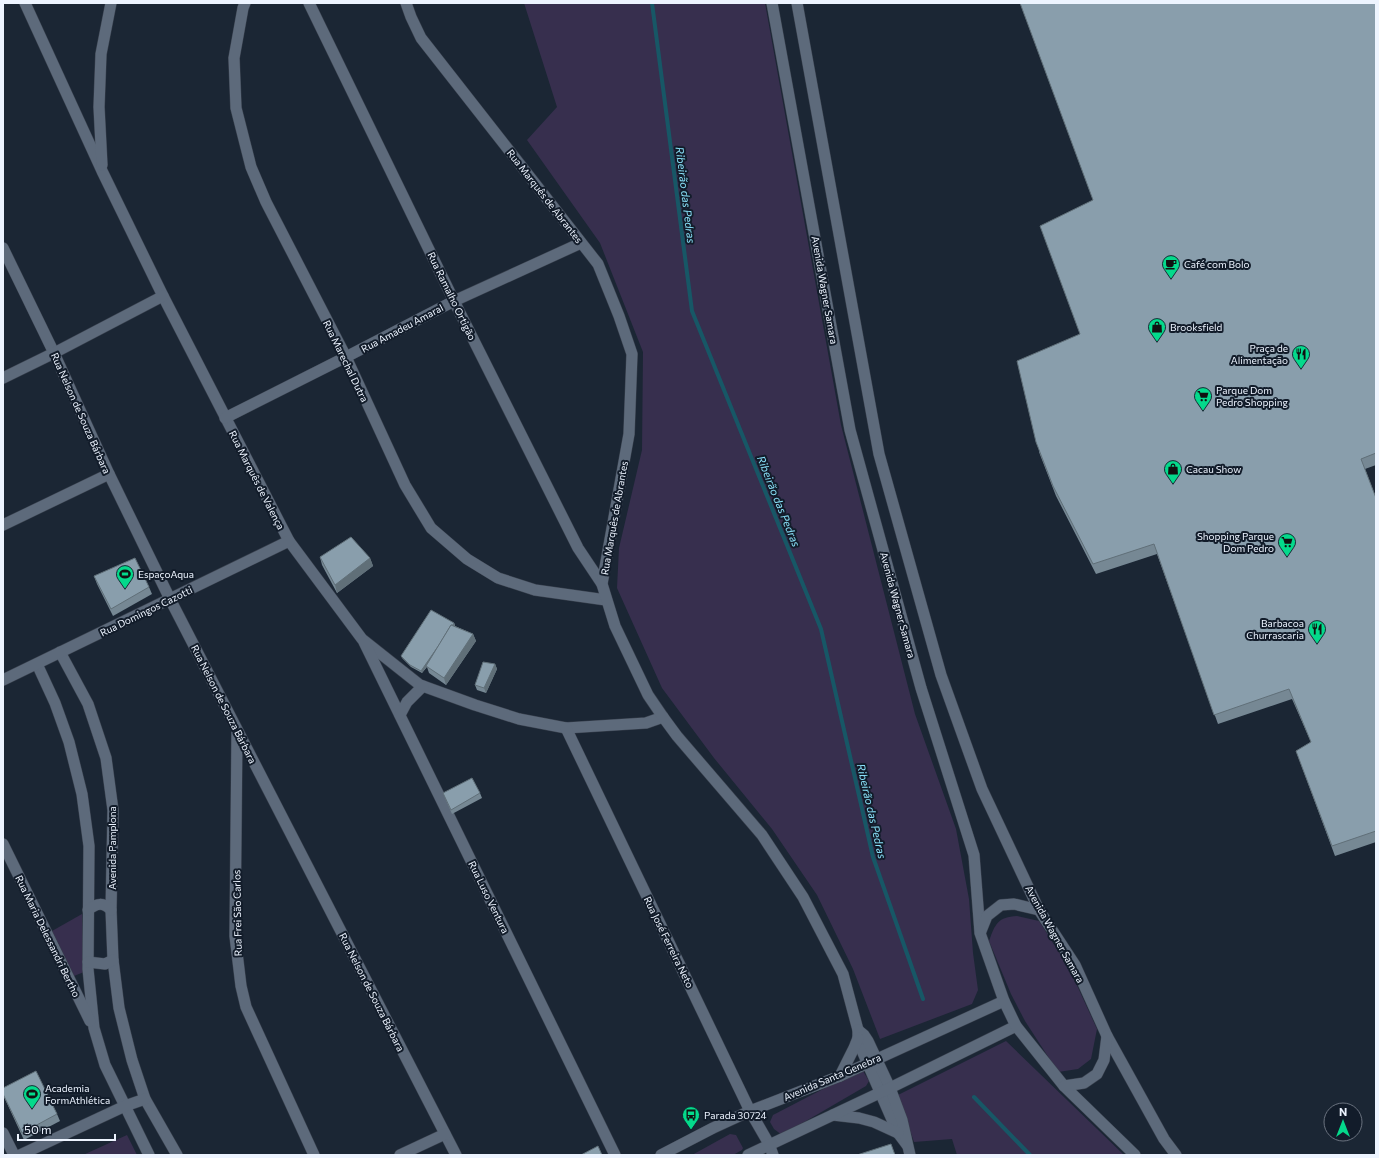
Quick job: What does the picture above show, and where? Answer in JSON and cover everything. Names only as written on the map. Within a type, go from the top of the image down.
[{"type":"street","points":[[25,3],[102,171]]},
{"type":"street","name":"Rua Marquês de Valença","points":[[111,3],[101,54],[100,69],[98,107],[102,171],[163,296],[289,541],[362,638],[422,686],[519,719],[566,728],[646,723],[663,717]]},
{"type":"street","name":"Rua Marechal Dutra","points":[[245,3],[234,58],[236,108],[251,167],[266,202],[346,358],[405,485],[431,528],[467,559],[498,578],[535,590],[606,600]]},
{"type":"street","name":"Rua Ramalho Ortigão","points":[[309,3],[454,301],[578,548],[602,584]]},
{"type":"street","name":"Rua Marquês de Abrantes","points":[[406,3],[421,38],[598,264],[619,316],[632,354],[629,434],[602,584],[615,626],[648,695],[663,717],[677,736],[762,835],[803,897],[843,974],[858,1034],[885,1091],[898,1133],[909,1150]]},
{"type":"street","name":"Avenida Wagner Samara","points":[[772,3],[850,430],[921,688],[974,855],[980,933],[1004,1001],[1016,1026],[1064,1086],[1135,1155]]},
{"type":"street","name":"Avenida Wagner Samara","points":[[797,3],[879,454],[941,675],[982,789],[1039,910],[1074,965],[1107,1036],[1164,1139],[1176,1155]]},
{"type":"street","name":"Rua Amadeu Amaral","points":[[225,418],[346,358],[454,301],[582,243]]},
{"type":"street","name":"Rua Nelson de Souza Bárbara","points":[[3,248],[54,353],[109,474],[170,599],[456,1155]]},
{"type":"street","points":[[3,378],[163,296]]},
{"type":"street","points":[[3,525],[109,474]]},
{"type":"street","name":"Rua Domingos Cazotti","points":[[3,680],[289,541]]},
{"type":"street","name":"Rua Luso Ventura","points":[[362,638],[615,1155]]},
{"type":"street","name":"Avenida Pamplona","points":[[60,652],[88,704],[106,758],[113,810],[111,910],[113,960],[119,1008],[132,1060],[145,1098],[177,1155]]},
{"type":"street","points":[[37,664],[55,703],[69,742],[82,794],[89,846],[88,962],[94,1028],[105,1065],[149,1155]]},
{"type":"street","points":[[400,716],[407,702],[422,686]]},
{"type":"street","name":"Rua Frei São Carlos","points":[[237,728],[235,936],[241,986],[246,1007],[314,1155]]},
{"type":"street","name":"Rua José Ferreira Neto","points":[[566,728],[750,1111],[769,1144],[773,1155]]},
{"type":"street","name":"Rua Maria Delessandri Bertho","points":[[3,844],[94,1028]]},
{"type":"street","name":"Avenida Pamplona","points":[[88,910],[95,904],[102,904],[111,910]]},
{"type":"street","points":[[980,933],[987,916],[1001,905],[1014,904],[1039,910]]},
{"type":"street","points":[[88,962],[105,964],[113,960]]},
{"type":"street","name":"Avenida Santa Genebra","points":[[661,1155],[750,1111],[840,1076],[1004,1001]]},
{"type":"street","points":[[748,1155],[885,1091],[1016,1026]]},
{"type":"street","points":[[840,1076],[854,1048],[858,1034]]},
{"type":"street","points":[[1064,1086],[1084,1083],[1097,1074],[1104,1060],[1107,1036]]},
{"type":"street","name":"Rua Marquês de Abrantes","points":[[885,1091],[902,1120],[909,1150]]},
{"type":"street","points":[[20,1155],[124,1106],[145,1098]]},
{"type":"street","points":[[833,1115],[859,1118],[874,1122],[898,1133]]},
{"type":"street","points":[[3,1133],[14,1155]]},
{"type":"street","points":[[400,1155],[445,1134]]},
{"type":"shaded area","points":[[524,3],[765,3],[841,425],[915,714],[956,829],[969,899],[973,953],[978,990],[972,1004],[880,1039],[853,969],[817,895],[772,829],[714,758],[662,688],[617,588],[619,548],[642,450],[643,352],[600,243],[527,140],[557,107]]},
{"type":"shaded area","points":[[82,914],[84,972],[74,976],[52,931]]},
{"type":"shaded area","points":[[1017,916],[1039,921],[1069,968],[1097,1029],[1091,1059],[1078,1069],[1058,1072],[1025,1021],[1011,994],[989,941],[998,922],[1005,918]]},
{"type":"shaded area","points":[[1006,1041],[1124,1155],[957,1155],[952,1139],[914,1142],[898,1095]]},
{"type":"shaded area","points":[[863,1071],[869,1081],[866,1086],[782,1135],[774,1129],[770,1122],[773,1115],[854,1073]]},
{"type":"shaded area","points":[[730,1134],[736,1135],[743,1148],[742,1150],[733,1155],[692,1155]]},
{"type":"shaded area","points":[[127,1135],[137,1155],[83,1155]]},
{"type":"building","name":"Parque Dom Pedro Shopping","points":[[1020,3],[1376,3],[1376,453],[1361,459],[1376,498],[1376,831],[1332,846],[1296,751],[1311,742],[1289,689],[1214,715],[1154,544],[1093,564],[1053,486],[1036,442],[1017,361],[1080,334],[1040,226],[1093,200]]},
{"type":"building","points":[[351,537],[370,558],[335,585],[320,557]]},
{"type":"building","name":"EspaçoAqua","points":[[135,558],[149,587],[111,609],[94,576]]},
{"type":"building","points":[[431,610],[454,623],[451,625],[421,671],[410,665],[401,656]]},
{"type":"building","points":[[451,625],[473,634],[444,678],[426,666]]},
{"type":"building","points":[[483,662],[495,664],[484,688],[475,685]]},
{"type":"building","points":[[472,778],[480,793],[451,810],[443,793]]},
{"type":"building","name":"Academia FormAthlética","points":[[36,1071],[57,1114],[22,1133],[3,1094],[3,1088]]},
{"type":"building","points":[[891,1144],[895,1155],[857,1155]]},
{"type":"building","points":[[598,1146],[602,1155],[581,1155]]},
{"type":"waterway","name":"Ribeirão das Pedras","points":[[652,3],[692,311],[821,629],[873,857],[923,999]]},
{"type":"waterway","name":"Ribeirão das Pedras","points":[[974,1097],[1030,1155]]},
{"type":"place","name":"Café com Bolo","points":[[1171,279]]},
{"type":"place","name":"Brooksfield","points":[[1157,342]]},
{"type":"place","name":"Praça de Alimentação","points":[[1301,369]]},
{"type":"place","name":"Parque Dom Pedro Shopping","points":[[1203,411]]},
{"type":"place","name":"Cacau Show","points":[[1173,484]]},
{"type":"place","name":"Shopping Parque Dom Pedro","points":[[1287,557]]},
{"type":"place","name":"EspaçoAqua","points":[[125,589]]},
{"type":"place","name":"Barbacoa Churrascaria","points":[[1317,644]]},
{"type":"place","name":"Academia FormAthlética","points":[[32,1109]]},
{"type":"place","name":"Parada 30724","points":[[691,1130]]}]
